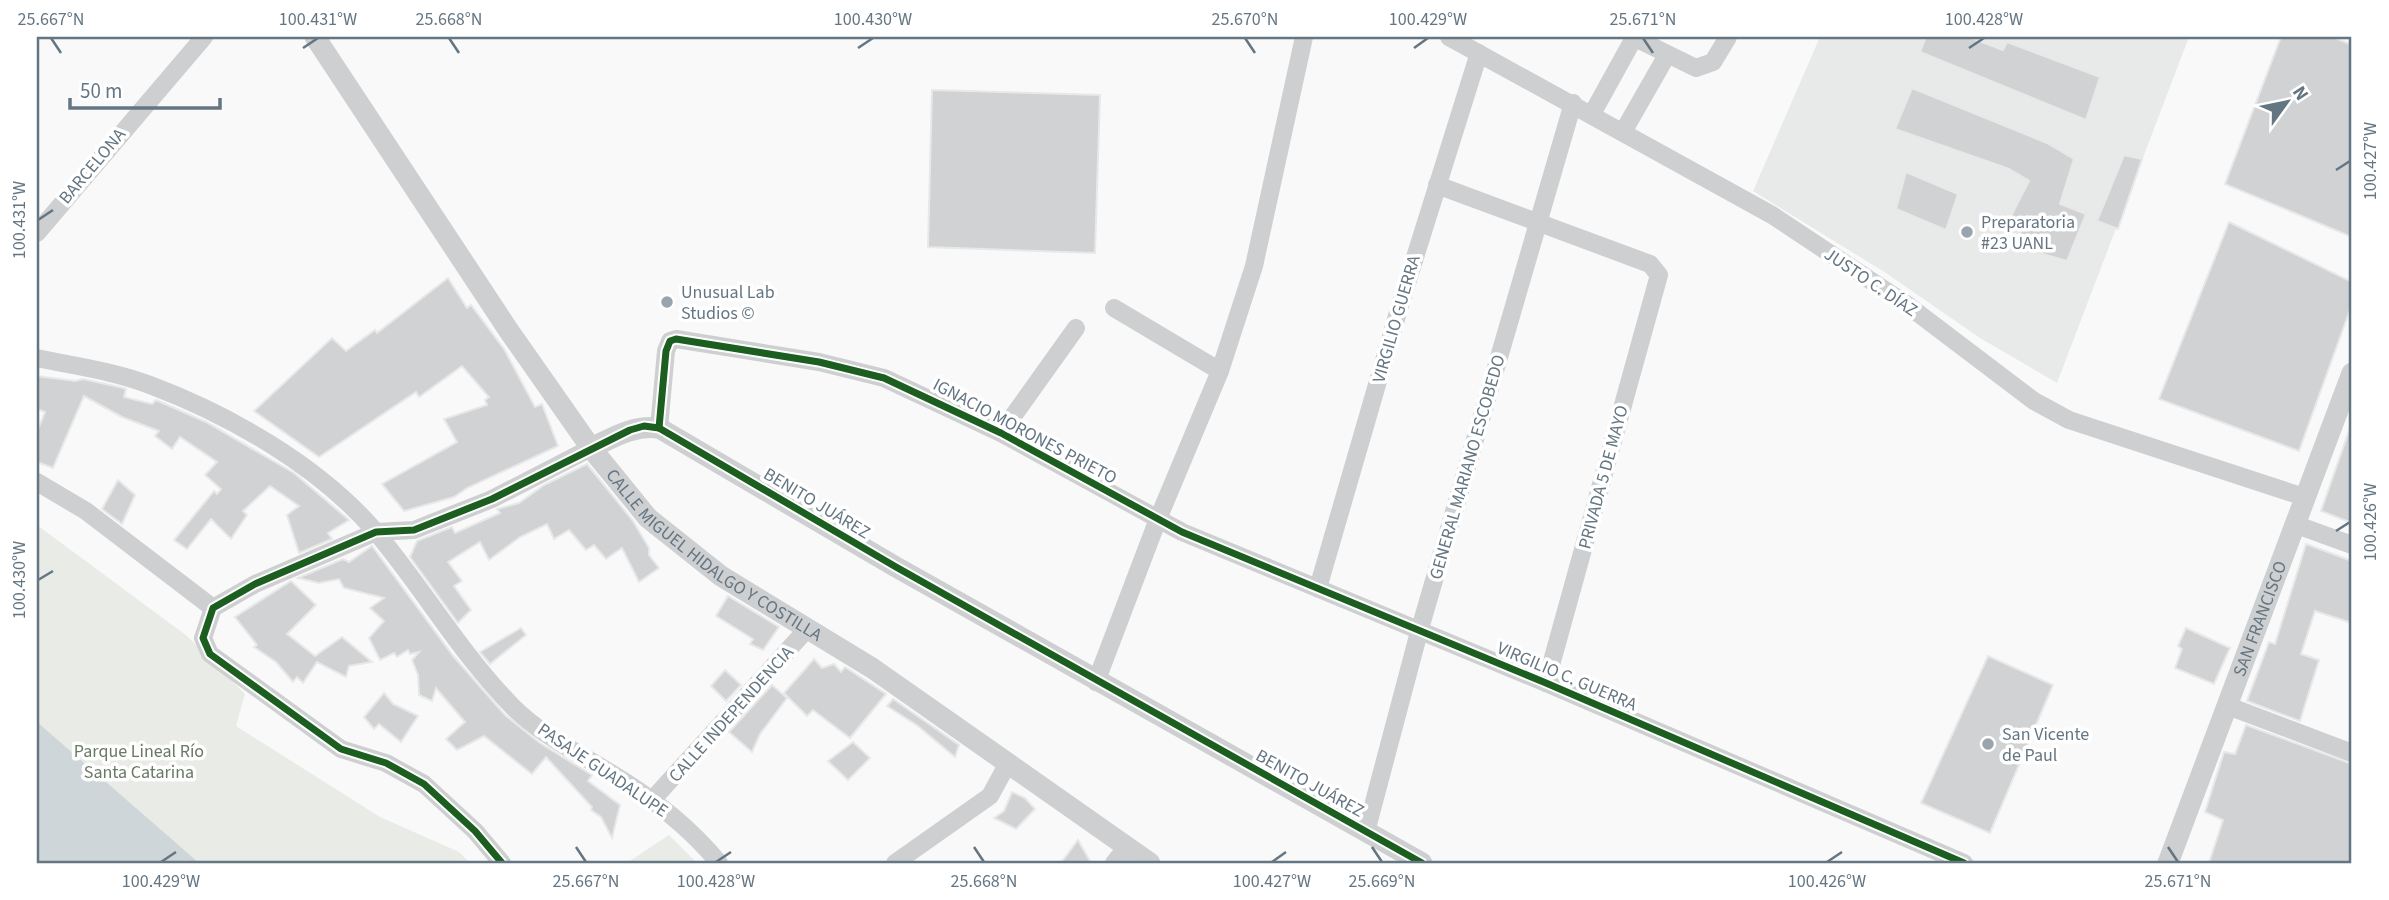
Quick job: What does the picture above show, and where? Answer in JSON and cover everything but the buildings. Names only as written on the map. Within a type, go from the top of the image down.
[{"type":"street","name":"BARCELONA","points":[[37,233],[204,37]]},
{"type":"street","name":"CALLE MIGUEL HIDALGO Y COSTILLA","points":[[315,37],[381,140],[592,449],[648,518],[721,576],[872,668],[1008,763],[1121,855],[1150,863]]},
{"type":"street","points":[[1096,682],[1158,519],[1220,371],[1254,266],[1304,37]]},
{"type":"street","name":"JUSTO C. DÍAZ","points":[[1448,37],[1573,103],[1772,215],[1906,304],[2034,401],[2069,420],[2304,497]]},
{"type":"street","points":[[1592,114],[1633,37],[1684,65],[1705,68],[1722,51],[1728,37]]},
{"type":"street","name":"VIRGILIO GUERRA","points":[[1318,588],[1437,185],[1479,53]]},
{"type":"street","points":[[1623,132],[1667,55]]},
{"type":"street","name":"GENERAL MARIANO ESCOBEDO","points":[[1366,832],[1419,632],[1573,103]]},
{"type":"street","points":[[1437,185],[1539,222]]},
{"type":"street","name":"PRIVADA 5 DE MAYO","points":[[1539,222],[1650,264],[1657,270],[1658,279],[1546,684]]},
{"type":"street","points":[[1114,308],[1220,371]]},
{"type":"street","name":"IGNACIO MORONES PRIETO","points":[[1001,433],[1076,328]]},
{"type":"street","name":"IGNACIO MORONES PRIETO","points":[[659,428],[665,358],[670,341],[682,339],[819,362],[884,378],[1001,433],[1158,519]]},
{"type":"street","name":"PASAJE GUADALUPE","points":[[37,358],[149,384],[223,416],[323,480],[376,532],[471,659],[514,708],[567,747],[653,799],[701,841],[719,863]]},
{"type":"street","name":"SAN FRANCISCO","points":[[2168,863],[2352,373]]},
{"type":"street","points":[[502,863],[475,831],[424,784],[386,763],[341,749],[288,713],[207,649],[203,638],[213,608],[255,584],[376,532],[414,530],[492,499],[630,430],[644,426],[659,428]]},
{"type":"street","name":"BENITO JUÁREZ","points":[[659,428],[1096,682],[1422,863]]},
{"type":"street","points":[[37,482],[86,511],[213,608]]},
{"type":"street","name":"VIRGILIO C. GUERRA","points":[[1158,519],[1965,863]]},
{"type":"street","points":[[2294,524],[2352,545]]},
{"type":"street","name":"CALLE INDEPENDENCIA","points":[[653,799],[808,628]]},
{"type":"street","points":[[2228,706],[2352,753]]},
{"type":"street","points":[[895,863],[989,796],[1008,763]]},
{"type":"shaded area","name":"Preparatoria #23 UANL","points":[[1820,37],[2189,37],[2057,383],[1980,338],[1886,273],[1753,191]]},
{"type":"shaded area","points":[[37,722],[199,863],[37,863]]},
{"type":"green space","name":"Parque Lineal Río Santa Catarina","points":[[37,525],[187,636],[245,694],[236,726],[380,817],[459,852],[470,863],[37,863]]},
{"type":"green space","points":[[669,835],[697,863],[627,863]]},
{"type":"cycle path","points":[[659,428],[666,351],[670,341],[676,339],[819,362],[884,378],[1001,433],[1182,532],[1546,683],[1964,863]]},
{"type":"cycle path","points":[[502,863],[475,831],[424,784],[386,763],[341,749],[210,654],[203,638],[213,608],[255,584],[376,532],[414,530],[492,499],[630,430],[644,426],[659,428],[896,567],[1422,863]]},
{"type":"place","name":"Preparatoria #23 UANL","points":[[1967,232]]},
{"type":"place","name":"Unusual Lab Studios ©","points":[[667,302]]},
{"type":"place","name":"San Vicente de Paul","points":[[1988,744]]}]
